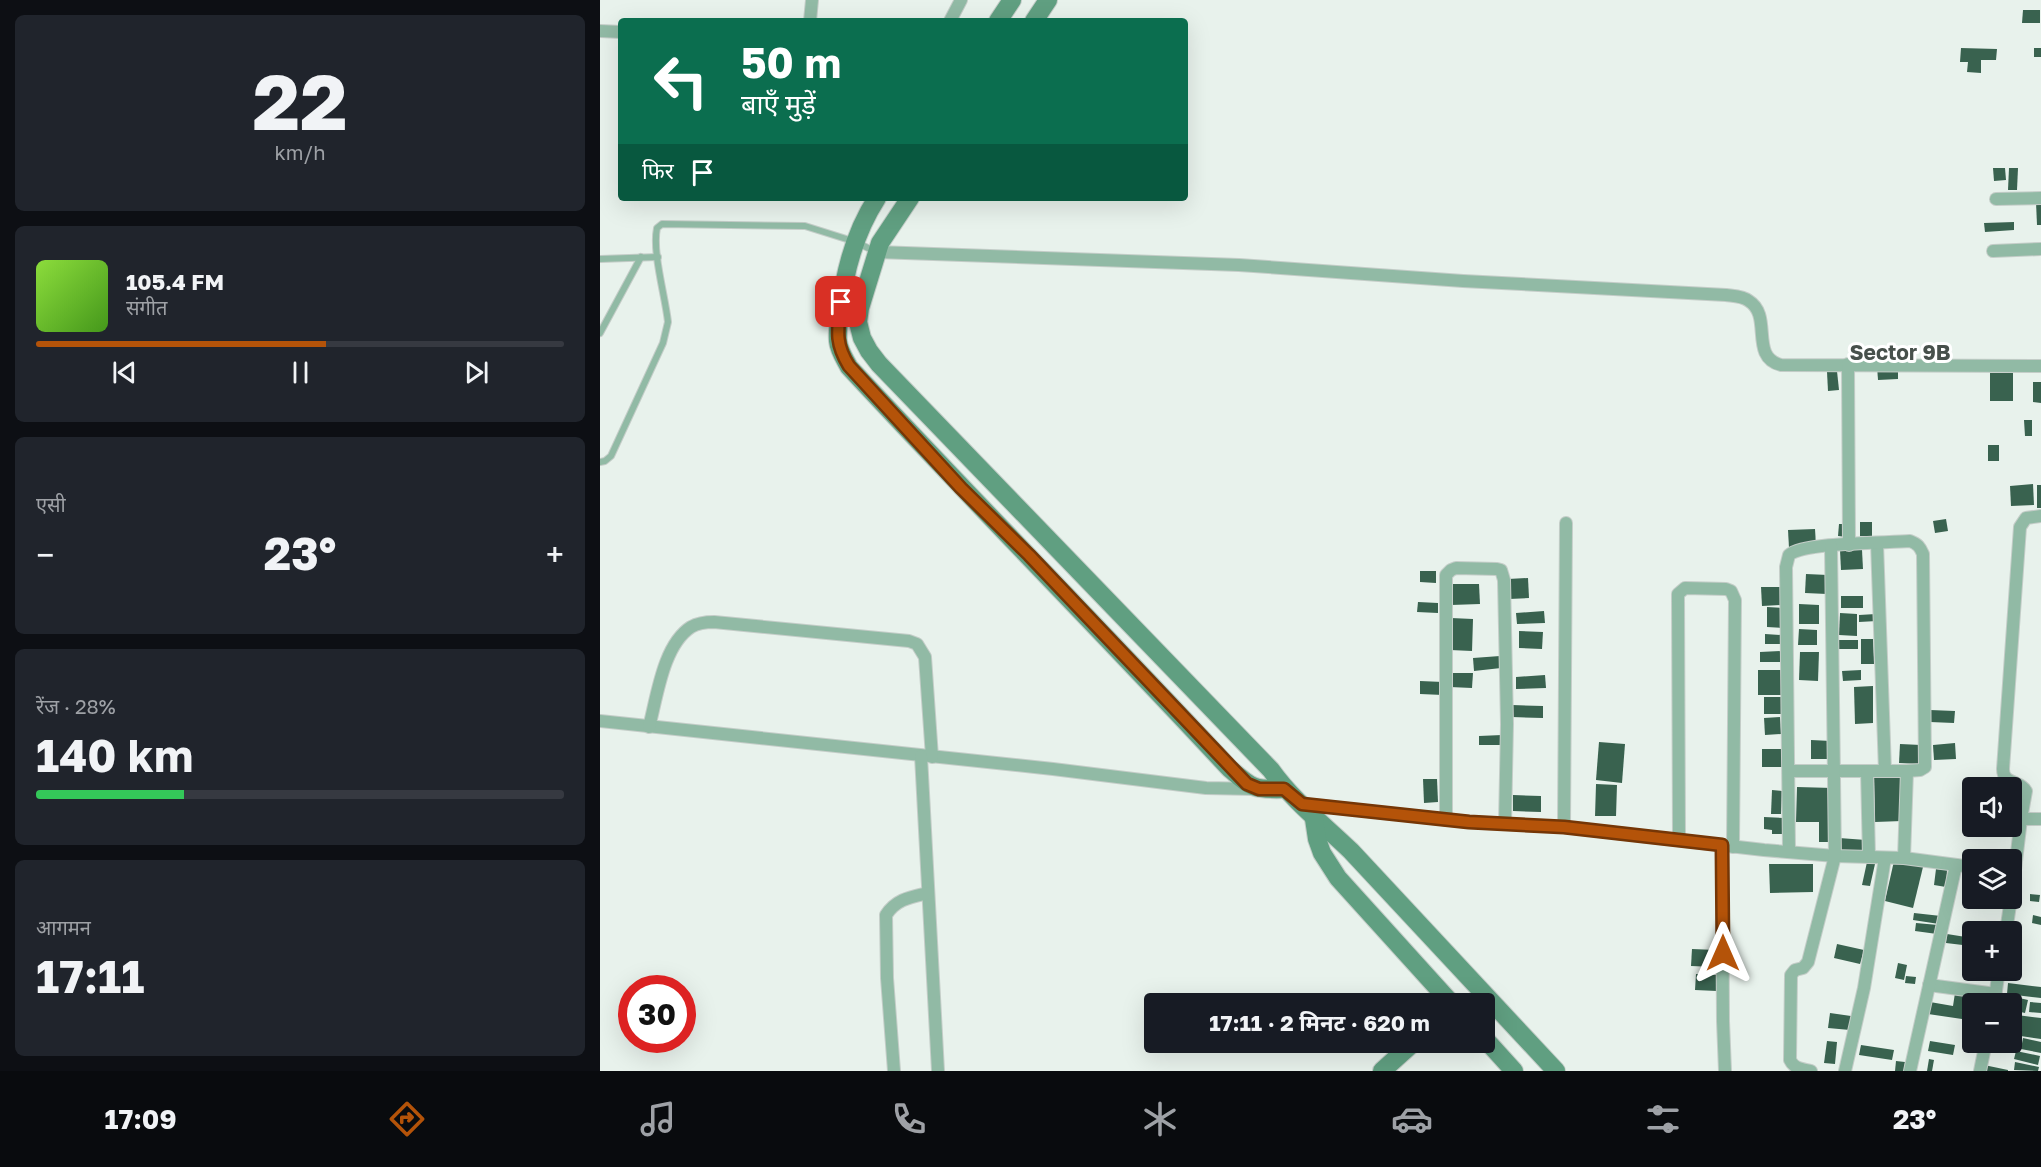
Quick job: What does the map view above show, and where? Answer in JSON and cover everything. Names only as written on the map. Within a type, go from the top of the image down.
[{"type":"street","points":[[810,18],[812,0]]},
{"type":"street","points":[[952,18],[961,0]]},
{"type":"street","points":[[1000,18],[1012,0]]},
{"type":"street","points":[[1036,18],[1048,0]]},
{"type":"street","points":[[600,31],[618,32]]},
{"type":"street","points":[[1996,198],[2041,198]]},
{"type":"street","points":[[875,201],[849,258],[838,328],[837,342],[841,354],[849,366],[961,488],[1052,580],[1229,768],[1247,784],[1259,789]]},
{"type":"street","points":[[908,201],[880,243],[858,322],[869,351],[1271,770],[1284,789],[1351,851],[1556,1071]]},
{"type":"street","points":[[1993,251],[2041,249]]},
{"type":"street","points":[[877,252],[1239,265],[1462,281],[1726,295],[1749,301],[1756,308],[1766,356],[1772,362],[1781,364],[2041,366]]},
{"type":"street","points":[[1848,364],[1849,545]]},
{"type":"street","points":[[2004,777],[2002,769],[2020,527],[2026,518],[2041,516]]},
{"type":"street","points":[[1564,827],[1566,523]]},
{"type":"street","points":[[1789,771],[1907,771],[1920,770],[1926,764],[1923,554],[1920,547],[1910,541],[1831,546],[1797,550],[1789,555],[1787,561],[1789,851]]},
{"type":"street","points":[[1877,543],[1885,771]]},
{"type":"street","points":[[1811,1071],[1792,1065],[1789,1056],[1791,975],[1808,962],[1835,856],[1831,546]]},
{"type":"street","points":[[1446,820],[1446,575],[1456,568],[1497,569],[1504,574],[1507,724],[1505,824]]},
{"type":"street","points":[[1679,840],[1677,597],[1684,588],[1726,589],[1731,591],[1735,600],[1723,1021],[1725,1071]]},
{"type":"street","points":[[649,727],[668,658],[685,632],[702,623],[714,622],[909,641],[917,644],[926,657],[928,892],[938,1071]]},
{"type":"street","points":[[600,721],[1206,788],[1284,789]]},
{"type":"street","points":[[1867,771],[1869,857]]},
{"type":"street","points":[[1904,858],[1907,771]]},
{"type":"street","points":[[2022,785],[2026,791],[2022,813]]},
{"type":"street","points":[[1308,812],[1564,827],[1728,846],[1835,856],[1904,858],[1962,866]]},
{"type":"street","points":[[1308,812],[1322,853],[1338,878],[1443,993]]},
{"type":"street","points":[[2022,819],[2041,819]]},
{"type":"street","points":[[1845,1071],[1864,988],[1885,858]]},
{"type":"street","points":[[1910,1071],[1956,865]]},
{"type":"street","points":[[894,1071],[887,978],[886,915],[898,901],[928,892]]},
{"type":"street","points":[[1463,993],[1473,983]]},
{"type":"street","points":[[1929,986],[1965,993]]},
{"type":"street","points":[[1495,1050],[1514,1071]]},
{"type":"street","points":[[1382,1071],[1402,1053]]},
{"type":"street","points":[[1980,1071],[1984,1053]]},
{"type":"lane","points":[[600,462],[611,456],[663,343],[667,313],[658,257],[657,228],[663,224],[805,226],[856,242],[877,252]]},
{"type":"lane","points":[[600,333],[641,257]]},
{"type":"lane","points":[[600,259],[658,257]]},
{"type":"building","points":[[2023,10],[2040,10],[2040,23],[2022,23]]},
{"type":"building","points":[[1961,48],[1997,49],[1996,60],[1981,60],[1981,73],[1967,72],[1968,62],[1960,62]]},
{"type":"building","points":[[2034,48],[2041,48],[2041,57],[2034,57]]},
{"type":"building","points":[[1993,168],[2005,168],[2006,180],[1994,181]]},
{"type":"building","points":[[2009,168],[2018,168],[2017,190],[2008,190]]},
{"type":"building","points":[[2036,202],[2041,202],[2041,225],[2037,225]]},
{"type":"building","points":[[2014,222],[2014,230],[1985,232],[1984,223]]},
{"type":"building","points":[[1877,366],[1898,366],[1898,379],[1878,380]]},
{"type":"building","points":[[1837,371],[1839,390],[1828,391],[1827,372]]},
{"type":"building","points":[[1990,373],[2013,373],[2013,401],[1990,401]]},
{"type":"building","points":[[2033,382],[2041,382],[2041,403],[2033,402]]},
{"type":"building","points":[[2024,420],[2032,420],[2032,436],[2025,436]]},
{"type":"building","points":[[1988,445],[1999,445],[1999,461],[1988,461]]},
{"type":"building","points":[[2033,484],[2034,505],[2011,506],[2010,486]]},
{"type":"building","points":[[2037,485],[2041,485],[2041,508],[2037,508]]},
{"type":"building","points":[[1946,519],[1948,531],[1935,533],[1933,521]]},
{"type":"building","points":[[1860,522],[1872,522],[1872,536],[1860,536]]},
{"type":"building","points":[[1839,524],[1848,524],[1847,537],[1838,536]]},
{"type":"building","points":[[1815,529],[1816,546],[1789,548],[1788,530]]},
{"type":"building","points":[[1840,550],[1862,550],[1863,569],[1841,570]]},
{"type":"building","points":[[1420,571],[1436,571],[1436,583],[1420,582]]},
{"type":"building","points":[[1806,574],[1828,575],[1827,594],[1805,593]]},
{"type":"building","points":[[1528,578],[1529,598],[1509,599],[1508,579]]},
{"type":"building","points":[[1451,584],[1479,584],[1480,604],[1451,605]]},
{"type":"building","points":[[1761,587],[1781,587],[1782,605],[1762,606]]},
{"type":"building","points":[[1841,596],[1863,596],[1863,608],[1841,608]]},
{"type":"building","points":[[1418,602],[1438,603],[1438,613],[1417,612]]},
{"type":"building","points":[[1799,604],[1819,605],[1819,624],[1799,624]]},
{"type":"building","points":[[1767,607],[1784,608],[1783,628],[1767,627]]},
{"type":"building","points":[[1544,611],[1545,623],[1517,624],[1516,613]]},
{"type":"building","points":[[1840,613],[1857,614],[1857,636],[1839,635]]},
{"type":"building","points":[[1876,614],[1877,621],[1859,622],[1859,615]]},
{"type":"building","points":[[1451,618],[1473,619],[1472,651],[1450,650]]},
{"type":"building","points":[[1799,629],[1817,630],[1817,645],[1798,645]]},
{"type":"building","points":[[1519,631],[1543,632],[1542,649],[1519,648]]},
{"type":"building","points":[[1765,634],[1782,635],[1782,644],[1765,644]]},
{"type":"building","points":[[1861,639],[1873,639],[1874,664],[1861,664]]},
{"type":"building","points":[[1839,640],[1858,640],[1858,649],[1839,649]]},
{"type":"building","points":[[1782,651],[1783,662],[1760,662],[1760,652]]},
{"type":"building","points":[[1800,652],[1819,652],[1818,681],[1799,680]]},
{"type":"building","points":[[1500,656],[1501,668],[1474,671],[1473,658]]},
{"type":"building","points":[[1758,670],[1781,670],[1781,695],[1758,695]]},
{"type":"building","points":[[1861,670],[1861,680],[1843,681],[1842,671]]},
{"type":"building","points":[[1450,673],[1473,673],[1472,688],[1450,687]]},
{"type":"building","points":[[1545,675],[1546,688],[1516,689],[1516,677]]},
{"type":"building","points":[[1420,681],[1443,682],[1443,695],[1420,694]]},
{"type":"building","points":[[1873,686],[1873,723],[1855,724],[1854,687]]},
{"type":"building","points":[[1764,697],[1783,697],[1783,714],[1764,714]]},
{"type":"building","points":[[1512,705],[1543,706],[1543,718],[1512,717]]},
{"type":"building","points":[[1930,710],[1955,711],[1954,723],[1930,722]]},
{"type":"building","points":[[1780,717],[1781,734],[1765,735],[1764,718]]},
{"type":"building","points":[[1502,735],[1503,745],[1479,745],[1479,736]]},
{"type":"building","points":[[1811,740],[1831,741],[1831,759],[1811,759]]},
{"type":"building","points":[[1599,742],[1625,744],[1622,783],[1596,780]]},
{"type":"building","points":[[1955,743],[1956,759],[1934,760],[1933,745]]},
{"type":"building","points":[[1900,744],[1921,745],[1921,764],[1899,763]]},
{"type":"building","points":[[1762,749],[1782,749],[1782,767],[1762,767]]},
{"type":"building","points":[[1900,774],[1902,821],[1875,822],[1874,775]]},
{"type":"building","points":[[1423,779],[1437,779],[1438,802],[1424,803]]},
{"type":"building","points":[[1596,784],[1617,785],[1616,816],[1595,816]]},
{"type":"building","points":[[1797,787],[1833,788],[1831,842],[1819,842],[1819,822],[1796,822]]},
{"type":"building","points":[[1772,790],[1782,791],[1781,814],[1771,814]]},
{"type":"building","points":[[1513,795],[1541,796],[1541,812],[1513,811]]},
{"type":"building","points":[[1764,817],[1783,818],[1782,834],[1772,834],[1772,830],[1764,829]]},
{"type":"building","points":[[1839,838],[1866,840],[1866,854],[1838,852]]},
{"type":"building","points":[[1894,861],[1923,867],[1913,908],[1885,901]]},
{"type":"building","points":[[1867,862],[1875,864],[1870,886],[1862,885]]},
{"type":"building","points":[[1769,864],[1813,864],[1813,892],[1770,893]]},
{"type":"building","points":[[1936,869],[1947,870],[1946,887],[1934,885]]},
{"type":"building","points":[[2030,894],[2040,895],[2039,902],[2030,901]]},
{"type":"building","points":[[1914,913],[1941,916],[1939,924],[1913,920]]},
{"type":"building","points":[[2033,915],[2041,917],[2041,925],[2032,923]]},
{"type":"building","points":[[1916,923],[1938,925],[1937,934],[1915,931]]},
{"type":"building","points":[[1947,934],[1962,936],[1962,945],[1946,943]]},
{"type":"building","points":[[1837,944],[1864,950],[1860,964],[1834,958]]},
{"type":"building","points":[[1692,949],[1716,950],[1715,967],[1691,966]]},
{"type":"building","points":[[1898,963],[1907,965],[1904,980],[1895,978]]},
{"type":"building","points":[[1696,974],[1717,975],[1717,991],[1695,990]]},
{"type":"building","points":[[1906,976],[1916,977],[1915,984],[1905,983]]},
{"type":"building","points":[[2008,983],[2041,987],[2041,998],[2022,996],[2022,993],[2007,993]]},
{"type":"building","points":[[1955,993],[1962,994],[1962,1019],[1928,1014],[1930,1002],[1953,1006]]},
{"type":"building","points":[[2022,999],[2028,1000],[2025,1013],[2022,1012]]},
{"type":"building","points":[[2030,1002],[2041,1003],[2041,1013],[2029,1012]]},
{"type":"building","points":[[1830,1013],[1851,1016],[1850,1030],[1828,1028]]},
{"type":"building","points":[[2022,1016],[2041,1018],[2041,1039],[2022,1036]]},
{"type":"building","points":[[2023,1038],[2041,1042],[2041,1053],[2022,1049]]},
{"type":"building","points":[[1827,1041],[1837,1042],[1835,1064],[1824,1063]]},
{"type":"building","points":[[1930,1041],[1955,1045],[1953,1055],[1928,1051]]},
{"type":"building","points":[[1861,1045],[1894,1050],[1892,1060],[1859,1055]]},
{"type":"building","points":[[2022,1052],[2040,1056],[2038,1065],[2014,1059],[2016,1053]]},
{"type":"building","points":[[1929,1059],[1934,1060],[1932,1071],[1927,1071]]},
{"type":"building","points":[[1896,1061],[1905,1062],[1904,1071],[1895,1071]]},
{"type":"building","points":[[2015,1062],[2039,1067],[2038,1071],[2014,1070]]},
{"type":"building","points":[[1984,1065],[2008,1070],[2008,1071],[1983,1071]]},
{"type":"district","name":"Sector 9B","points":[[1900,352]]},
{"type":"route","points":[[841,302],[837,342],[849,366],[961,488],[1029,555],[1229,768],[1247,784],[1259,789],[1284,789],[1302,804],[1469,822],[1564,827],[1722,845],[1723,953]]}]
